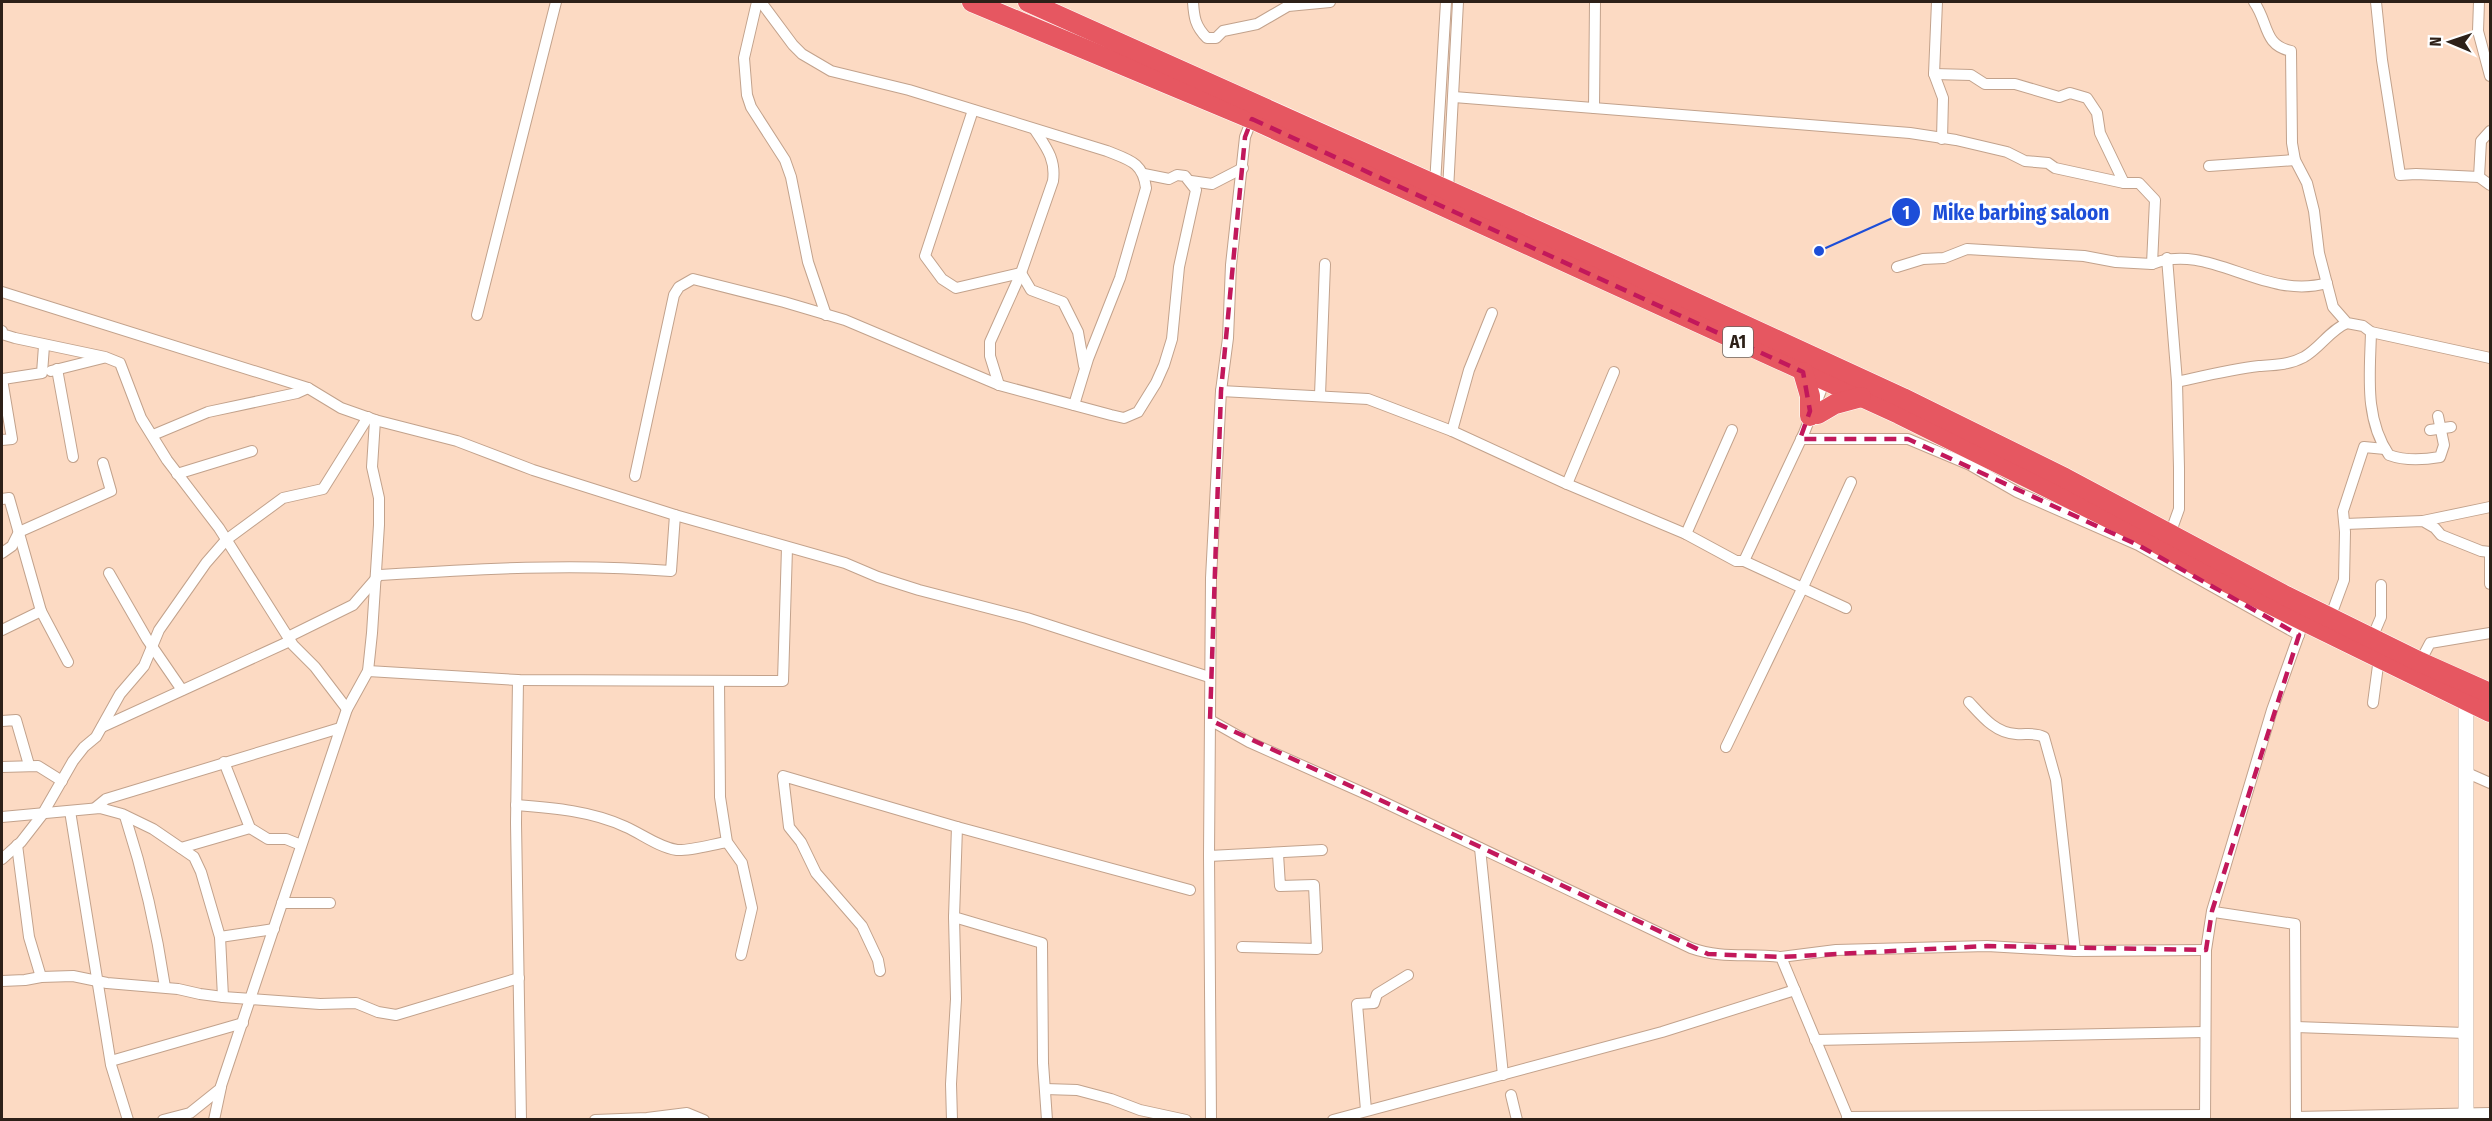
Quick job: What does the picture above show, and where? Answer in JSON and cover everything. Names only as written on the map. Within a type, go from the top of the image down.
[{"type":"highway","name":"A1","points":[[972,2],[1252,118],[1803,372],[1832,375],[1861,397],[2137,532],[2302,628],[2379,658],[2490,712]]},
{"type":"highway","name":"A1","points":[[1028,2],[1441,187],[1832,375],[1978,434],[2330,618],[2490,693]]},
{"type":"highway","points":[[1803,372],[1810,396],[1808,426]]},
{"type":"highway","points":[[1808,426],[1835,404],[1861,397]]},
{"type":"street","points":[[477,315],[556,2]]},
{"type":"street","points":[[759,2],[793,45],[821,67],[838,74],[909,90],[1107,151],[1136,163],[1144,174],[1146,188],[1120,278],[1085,369],[1074,405]]},
{"type":"street","points":[[759,2],[744,58],[745,84],[751,107],[776,144],[791,177],[808,262],[826,315]]},
{"type":"street","points":[[1193,2],[1195,22],[1200,32],[1207,38],[1216,38],[1223,31],[1257,24],[1288,6],[1330,2]]},
{"type":"street","points":[[1441,187],[1446,2]]},
{"type":"street","points":[[1441,187],[1454,97],[1458,2]]},
{"type":"street","points":[[1594,108],[1595,2]]},
{"type":"street","points":[[1937,2],[1935,74],[1943,98],[1942,139]]},
{"type":"street","points":[[2254,2],[2262,12],[2271,42],[2279,49],[2291,51],[2292,143],[2295,159],[2307,183],[2333,307],[2347,323]]},
{"type":"street","points":[[2376,2],[2382,60],[2400,175],[2479,177],[2490,185]]},
{"type":"street","points":[[2479,2],[2478,31],[2490,76]]},
{"type":"street","points":[[1935,74],[1971,75],[1985,84],[2015,84],[2059,97],[2070,93],[2087,98],[2097,113],[2100,133],[2124,183]]},
{"type":"street","points":[[1454,97],[1861,128],[1942,139],[2007,152],[2025,161],[2048,163],[2055,168],[2124,183],[2139,183],[2155,200],[2152,264]]},
{"type":"street","points":[[973,110],[925,256],[942,279],[956,288],[1021,273]]},
{"type":"street","points":[[1211,1119],[1209,677],[1211,578],[1221,391],[1228,338],[1231,265],[1245,137],[1252,118]]},
{"type":"street","points":[[999,385],[990,356],[990,342],[1021,273],[1053,181],[1055,167],[1051,155],[1035,130]]},
{"type":"street","points":[[2479,177],[2481,141],[2490,131]]},
{"type":"street","points":[[2209,166],[2295,159]]},
{"type":"street","points":[[1191,181],[1212,184],[1243,168]]},
{"type":"street","points":[[635,476],[674,295],[679,286],[693,279],[854,324],[999,385],[1124,418],[1132,416],[1144,404],[1156,383],[1172,339],[1179,267],[1196,190],[1185,176],[1177,175],[1169,178],[1144,174]]},
{"type":"street","points":[[1897,267],[1923,259],[1944,258],[1967,249],[2084,256],[2116,262],[2152,264],[2167,258],[2191,258],[2280,286],[2327,283]]},
{"type":"street","points":[[2167,258],[2177,382],[2180,492],[2179,509],[2170,534]]},
{"type":"street","points":[[1320,395],[1325,264]]},
{"type":"street","points":[[1021,273],[1031,290],[1064,302],[1078,332],[1085,369]]},
{"type":"street","points":[[2,292],[308,388],[341,408],[457,441],[533,470],[675,515],[845,563],[878,578],[1027,618],[1209,677]]},
{"type":"street","points":[[1452,431],[1468,370],[1492,314]]},
{"type":"street","points":[[2177,382],[2259,366],[2278,366],[2290,363],[2304,358],[2328,338],[2336,327],[2347,323],[2363,326],[2371,332],[2490,358]]},
{"type":"street","points":[[2,331],[2,334],[44,346],[106,358],[120,363],[133,402],[177,474],[226,540],[289,639],[315,667],[347,709]]},
{"type":"street","points":[[2371,332],[2372,417],[2389,455],[2425,460],[2440,457],[2444,445],[2435,429],[2438,416]]},
{"type":"street","points":[[42,373],[44,346]]},
{"type":"street","points":[[2,440],[12,439],[2,379],[42,373],[106,358]]},
{"type":"street","points":[[57,369],[73,457]]},
{"type":"street","points":[[1567,484],[1614,372]]},
{"type":"street","points":[[1744,561],[1832,375]]},
{"type":"street","points":[[153,435],[208,412],[297,393],[308,388]]},
{"type":"street","points":[[1221,391],[1368,399],[1452,431],[1567,484],[1686,534],[1736,561],[1744,561],[1846,608]]},
{"type":"street","points":[[2,859],[42,815],[73,761],[96,737],[120,694],[144,666],[159,630],[206,563],[226,540],[283,498],[323,489],[372,418]]},
{"type":"street","points":[[214,1119],[221,1086],[340,728],[347,709],[368,671],[379,525],[379,498],[372,467],[372,418]]},
{"type":"street","points":[[1781,957],[1848,1118],[2205,1117],[2206,950],[2212,911],[2214,912],[2272,710],[2302,628],[2138,545],[2017,492],[1970,465],[1908,439],[1808,426]]},
{"type":"street","points":[[2435,429],[2451,427]]},
{"type":"street","points":[[1686,534],[1732,430]]},
{"type":"street","points":[[2330,618],[2344,580],[2345,524],[2343,511],[2346,496],[2364,447],[2385,449]]},
{"type":"street","points":[[177,474],[252,451]]},
{"type":"street","points":[[2,553],[12,546],[19,532],[111,491],[103,463]]},
{"type":"street","points":[[1726,747],[1851,482]]},
{"type":"street","points":[[2,500],[9,498],[41,611],[68,662]]},
{"type":"street","points":[[2345,524],[2423,521],[2490,507]]},
{"type":"street","points":[[102,727],[289,639],[353,605],[379,575],[513,567],[629,568],[671,571],[675,515]]},
{"type":"street","points":[[2423,521],[2435,528],[2441,535],[2490,553],[2490,584]]},
{"type":"street","points":[[368,671],[518,680],[783,681],[787,548]]},
{"type":"street","points":[[109,573],[153,648],[182,690]]},
{"type":"street","points":[[2372,638],[2380,617],[2382,585]]},
{"type":"street","points":[[2,630],[41,611]]},
{"type":"street","points":[[2420,662],[2430,643],[2442,639],[2490,633]]},
{"type":"street","points":[[2373,703],[2379,658]]},
{"type":"street","points":[[518,680],[516,806],[521,1119]]},
{"type":"street","points":[[719,681],[720,797],[727,842],[742,863],[752,908],[741,955]]},
{"type":"street","points":[[2466,701],[2466,1116]]},
{"type":"street","points":[[1969,702],[1990,724],[2000,730],[2010,734],[2038,734],[2044,737],[2056,780],[2075,951]]},
{"type":"street","points":[[2,722],[15,720],[29,765]]},
{"type":"street","points":[[1210,720],[1249,742],[1527,869],[1655,932],[1708,954],[1781,957],[1836,950],[1987,945],[2075,951],[2206,950]]},
{"type":"street","points":[[95,808],[106,799],[340,728]]},
{"type":"street","points":[[224,762],[250,828],[268,839],[286,839],[301,844]]},
{"type":"street","points":[[2,767],[38,766],[62,781]]},
{"type":"street","points":[[2465,772],[2490,783]]},
{"type":"street","points":[[879,971],[878,960],[862,926],[816,873],[801,842],[789,827],[783,776],[957,827],[1190,890]]},
{"type":"street","points":[[516,806],[554,808],[591,814],[625,826],[654,842],[678,850],[727,842]]},
{"type":"street","points":[[2,817],[42,815],[95,808],[125,816],[153,829],[194,857],[201,872],[220,937],[223,997]]},
{"type":"street","points":[[70,810],[111,1061],[128,1119]]},
{"type":"street","points":[[125,816],[143,871],[156,925],[165,987]]},
{"type":"street","points":[[952,1119],[951,1084],[956,999],[954,917],[957,827]]},
{"type":"street","points":[[181,848],[250,828]]},
{"type":"street","points":[[17,845],[28,937],[41,977]]},
{"type":"street","points":[[1480,848],[1503,1075]]},
{"type":"street","points":[[1209,856],[1322,850]]},
{"type":"street","points":[[1242,947],[1317,950],[1314,885],[1280,886],[1278,854]]},
{"type":"street","points":[[282,903],[330,903]]},
{"type":"street","points":[[2214,912],[2295,924],[2296,1118],[2466,1116],[2490,1113]]},
{"type":"street","points":[[954,917],[1042,943],[1047,1119]]},
{"type":"street","points":[[220,937],[274,929]]},
{"type":"street","points":[[1366,1110],[1357,1004],[1374,1003],[1377,994],[1408,975]]},
{"type":"street","points":[[2,981],[73,976],[98,981],[165,987],[223,997],[320,1004],[357,1003],[378,1012],[396,1015],[519,978]]},
{"type":"street","points":[[1335,1119],[1662,1032],[1795,990]]},
{"type":"street","points":[[111,1061],[243,1023]]},
{"type":"street","points":[[2296,1027],[2465,1033]]},
{"type":"street","points":[[1815,1040],[2205,1032]]},
{"type":"street","points":[[163,1119],[190,1113],[221,1086]]},
{"type":"street","points":[[1045,1089],[1077,1090],[1140,1110],[1186,1119]]},
{"type":"street","points":[[1511,1095],[1517,1119]]},
{"type":"street","points":[[596,1119],[647,1118],[687,1113],[704,1119]]},
{"type":"highlighted area","points":[[1252,119],[1803,372],[1810,411],[1800,439],[1908,439],[2138,545],[2299,635],[2212,911],[2206,950],[1987,946],[1781,957],[1708,954],[1210,720],[1221,391],[1245,137]]},
{"type":"place","name":"Mike barbing saloon","points":[[1819,251]]}]
